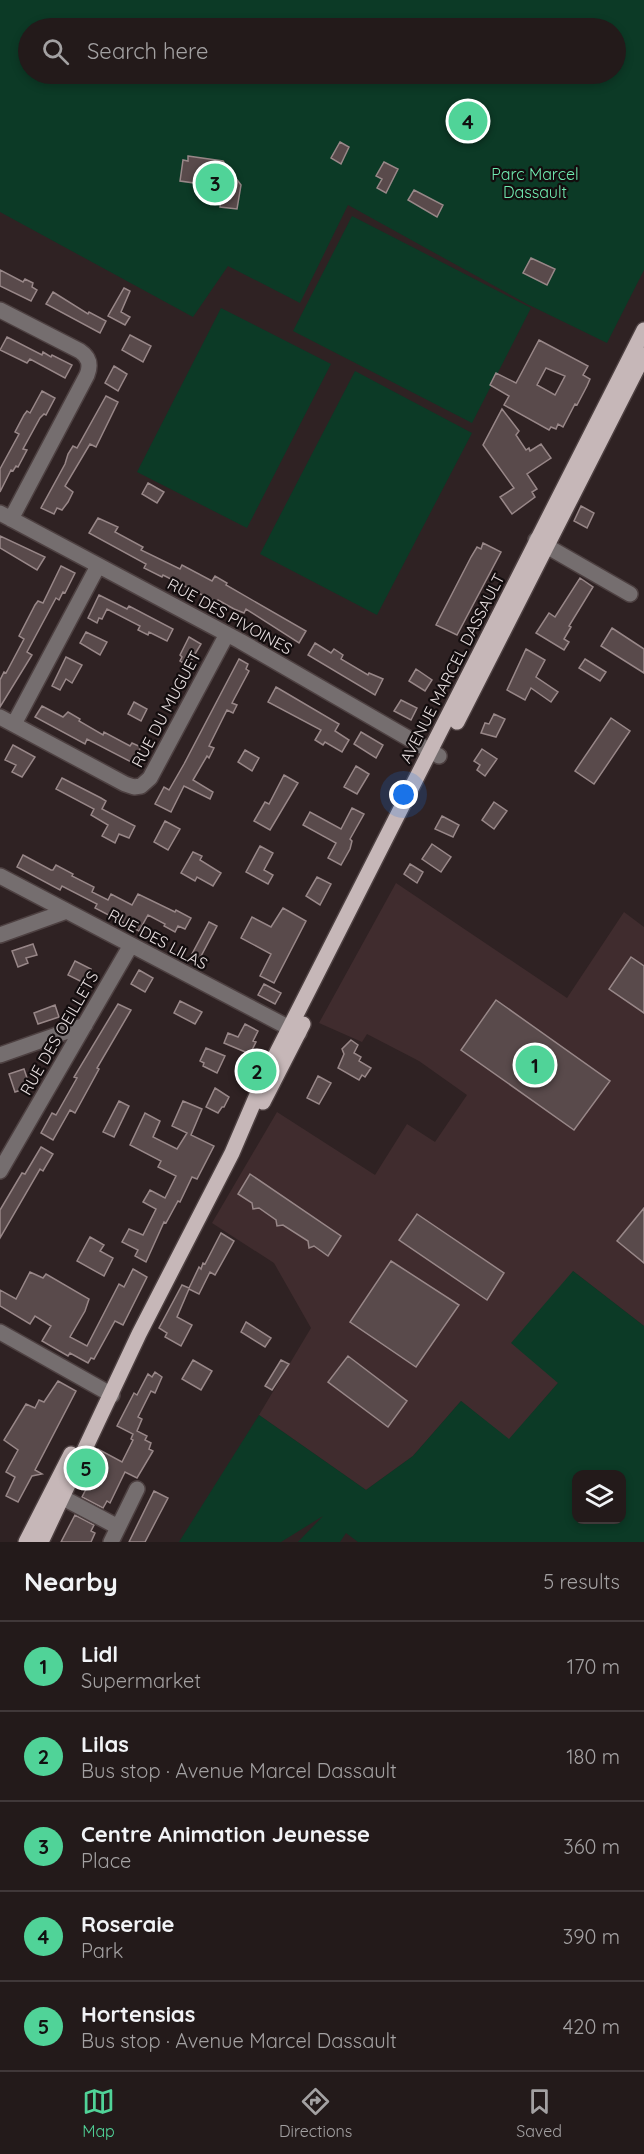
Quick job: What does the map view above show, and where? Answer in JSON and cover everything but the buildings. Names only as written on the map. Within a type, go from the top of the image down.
[{"type":"main road","name":"AVENUE MARCEL DASSAULT","points":[[42,1542],[58,1495],[108,1392],[231,1153],[250,1107],[294,1031],[541,543],[644,330]]},
{"type":"main road","name":"AVENUE MARCEL DASSAULT","points":[[541,543],[644,355]]},
{"type":"main road","name":"AVENUE MARCEL DASSAULT","points":[[26,1542],[58,1495]]},
{"type":"street","points":[[0,310],[80,351],[87,357],[90,366],[87,375],[5,516]]},
{"type":"street","name":"RUE DES PIVOINES","points":[[5,516],[227,634],[435,753]]},
{"type":"street","points":[[541,543],[630,594]]},
{"type":"street","points":[[14,724],[98,566]]},
{"type":"street","name":"RUE DU MUGUET","points":[[0,717],[125,784],[134,787],[141,786],[150,778],[227,634]]},
{"type":"street","name":"RUE DES LILAS","points":[[0,876],[294,1031]]},
{"type":"street","points":[[0,935],[68,912]]},
{"type":"street","name":"RUE DES OEILLETS","points":[[0,1171],[131,945]]},
{"type":"street","points":[[0,1055],[85,1025]]},
{"type":"street","points":[[0,1332],[108,1392]]},
{"type":"street","points":[[111,1542],[137,1489]]},
{"type":"street","points":[[58,1495],[118,1527]]},
{"type":"shaded area","points":[[396,883],[567,998],[624,912],[644,927],[644,1326],[573,1271],[558,1383],[509,1440],[461,1401],[413,1456],[366,1490],[259,1415],[311,1328],[274,1263],[212,1223],[277,1112],[375,1175],[407,1124],[435,1142],[467,1095],[419,1061],[367,1034],[362,1042],[319,1023]]},
{"type":"green space","name":"Parc Marcel Dassault","points":[[0,0],[644,0],[644,270],[607,343],[527,304],[348,205],[300,303],[228,266],[193,317],[0,212]]},
{"type":"green space","points":[[352,216],[531,308],[472,423],[293,331]]},
{"type":"green space","points":[[221,308],[331,364],[247,528],[137,472]]},
{"type":"green space","points":[[355,371],[472,433],[377,615],[260,554]]},
{"type":"green space","points":[[573,1271],[644,1326],[644,1542],[358,1542],[346,1533],[340,1542],[298,1542],[323,1516],[281,1542],[179,1542],[259,1415],[366,1490],[413,1456],[461,1401],[509,1439],[558,1383],[511,1343]]},
{"type":"place","name":"Roseraie","points":[[468,121]]},
{"type":"place","name":"Centre Animation Jeunesse","points":[[215,183]]},
{"type":"place","name":"Lidl","points":[[535,1065]]},
{"type":"place","name":"Lilas","points":[[257,1071]]},
{"type":"place","name":"Hortensias","points":[[86,1468]]}]
